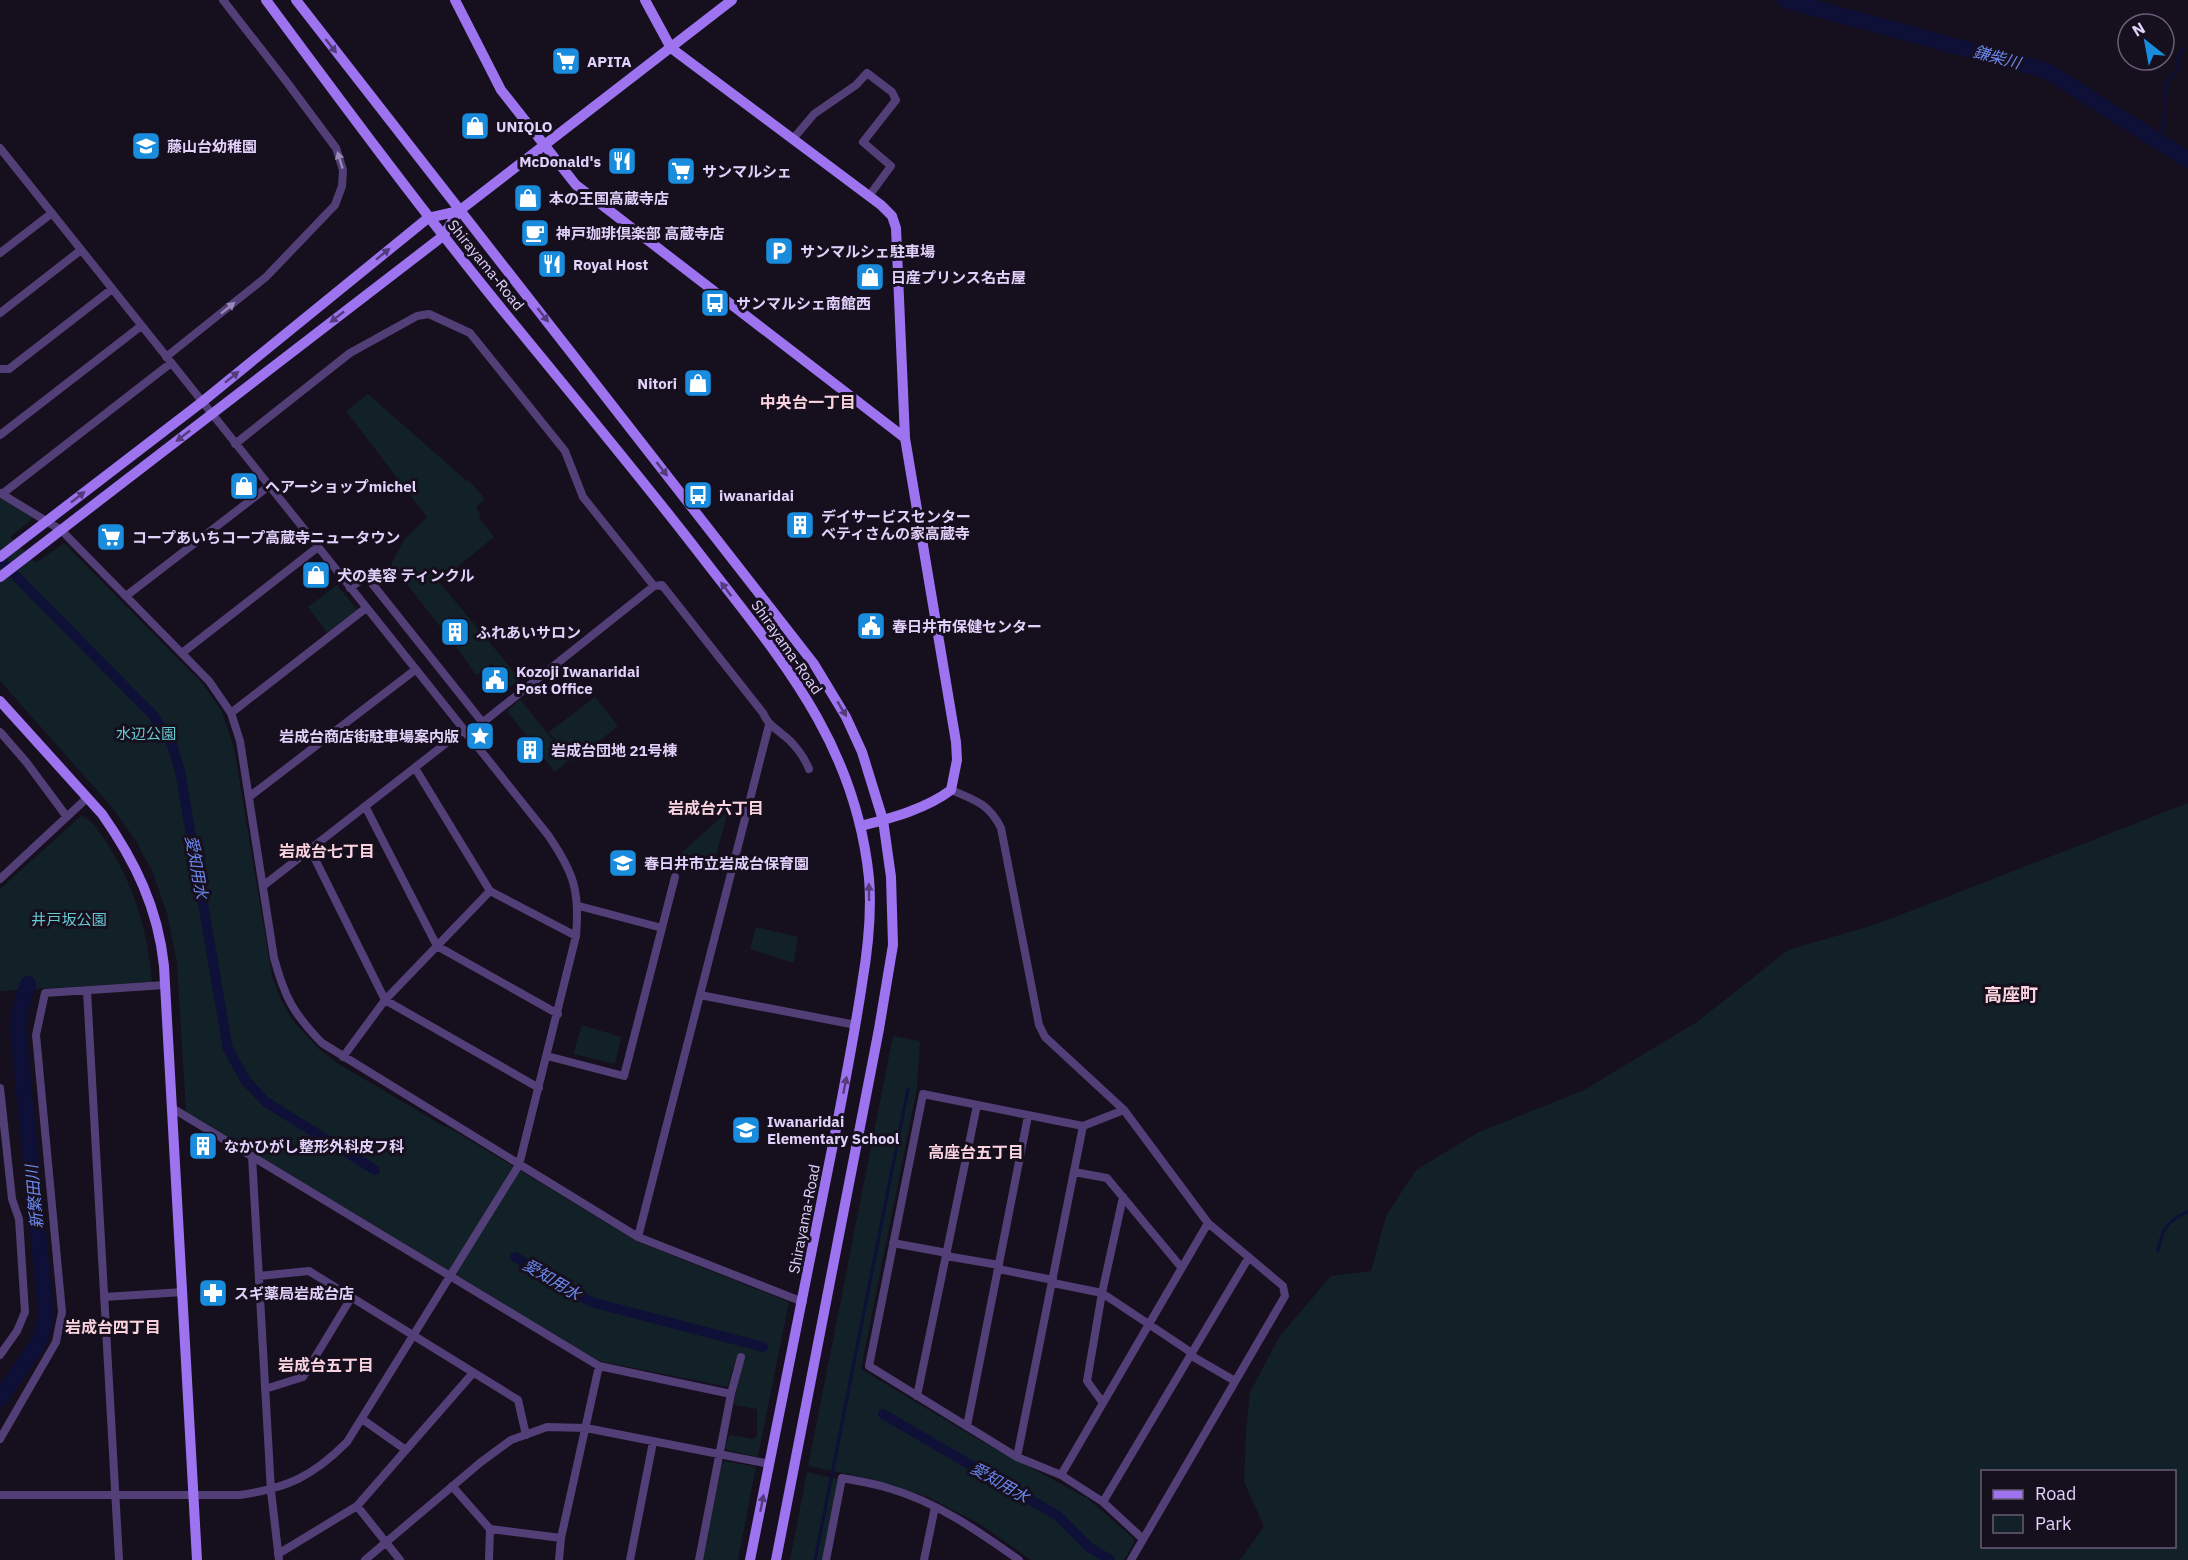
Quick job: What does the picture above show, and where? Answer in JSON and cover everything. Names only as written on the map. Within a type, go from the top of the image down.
[{"type":"street","points":[[223,0],[336,148],[343,170],[342,186],[335,205],[266,277],[168,360],[1,493],[61,530],[209,681],[231,713],[240,741],[274,958],[283,989],[303,1024],[322,1043],[343,1057],[638,1237],[803,1302]]},
{"type":"street","name":"Shirayama-Road","points":[[266,0],[428,218],[666,510],[794,677],[840,761],[852,792],[861,826],[869,881],[869,939],[856,1025],[803,1302],[750,1560]]},
{"type":"street","name":"Shirayama-Road","points":[[296,0],[814,664],[846,717],[862,752],[883,820],[891,877],[893,945],[879,1029],[776,1560]]},
{"type":"street","points":[[455,0],[501,90],[576,185],[905,438]]},
{"type":"street","points":[[645,0],[670,48],[869,196],[892,216],[896,228],[905,438],[956,742],[957,760],[951,790],[938,800],[861,826]]},
{"type":"street","points":[[0,577],[443,236],[459,211],[732,0]]},
{"type":"street","points":[[793,139],[814,114],[856,85],[867,73],[892,92],[896,100],[863,142],[891,166],[869,196]]},
{"type":"street","points":[[0,148],[561,854],[570,873],[579,906],[576,936],[519,1166],[347,1442],[314,1470],[295,1482],[271,1491],[240,1495],[194,1493],[0,1496]]},
{"type":"street","points":[[0,557],[202,402],[428,218],[459,211]]},
{"type":"street","points":[[0,253],[52,213]]},
{"type":"street","points":[[0,313],[81,250]]},
{"type":"street","points":[[0,369],[9,369],[112,289]]},
{"type":"street","points":[[235,444],[350,353],[417,316],[429,314],[470,333],[565,451],[583,497],[654,585]]},
{"type":"street","points":[[0,435],[141,326]]},
{"type":"street","points":[[126,596],[269,486]]},
{"type":"street","points":[[182,653],[318,547]]},
{"type":"street","points":[[350,588],[366,576],[483,723]]},
{"type":"street","points":[[263,886],[415,768],[483,723],[654,585],[662,585],[763,713],[769,725],[783,734],[805,760],[808,769]]},
{"type":"street","points":[[231,713],[366,609]]},
{"type":"street","points":[[249,797],[415,670]]},
{"type":"street","points":[[0,701],[102,814],[120,839],[142,880],[159,934],[165,985],[197,1560]]},
{"type":"street","points":[[638,1237],[769,725]]},
{"type":"street","points":[[0,732],[27,763],[66,817]]},
{"type":"street","points":[[415,768],[490,891],[576,936]]},
{"type":"street","points":[[951,790],[982,803],[994,814],[1001,828],[1039,1025],[1045,1037],[1124,1110],[1208,1223],[1283,1286],[1285,1296],[1131,1560]]},
{"type":"street","points":[[0,879],[87,798]]},
{"type":"street","points":[[365,807],[437,946],[558,1014]]},
{"type":"street","points":[[310,849],[385,1000],[539,1088]]},
{"type":"street","points":[[547,1056],[624,1076],[675,877]]},
{"type":"street","points":[[343,1057],[385,1000],[490,891]]},
{"type":"street","points":[[579,906],[662,928]]},
{"type":"street","points":[[0,1439],[56,1342],[62,1323],[36,1035],[45,993],[165,985]]},
{"type":"street","points":[[87,991],[119,1560]]},
{"type":"street","points":[[700,994],[856,1025]]},
{"type":"street","points":[[0,1088],[12,1199],[19,1219],[25,1312],[17,1331],[0,1355]]},
{"type":"street","points":[[1124,1110],[1083,1126],[924,1094],[868,1366],[1017,1457],[1061,1475],[1103,1502],[1143,1539]]},
{"type":"street","points":[[917,1396],[977,1105]]},
{"type":"street","points":[[172,1107],[599,1366],[731,1394]]},
{"type":"street","points":[[967,1426],[1028,1116]]},
{"type":"street","points":[[1017,1457],[1083,1126]]},
{"type":"street","points":[[252,1156],[271,1491],[279,1557],[357,1506],[473,1372]]},
{"type":"street","points":[[1074,1172],[1107,1178],[1181,1267]]},
{"type":"street","points":[[1103,1403],[1087,1380],[1102,1293],[1123,1197]]},
{"type":"street","points":[[1061,1475],[1208,1223]]},
{"type":"street","points":[[893,1243],[1102,1293],[1235,1381]]},
{"type":"street","points":[[1103,1502],[1249,1257]]},
{"type":"street","points":[[259,1276],[309,1270],[518,1400],[526,1435]]},
{"type":"street","points":[[104,1297],[183,1292]]},
{"type":"street","points":[[266,1389],[303,1377],[351,1298]]},
{"type":"street","points":[[699,1560],[731,1394],[741,1357]]},
{"type":"street","points":[[559,1560],[561,1538],[599,1366]]},
{"type":"street","points":[[362,1419],[406,1450]]},
{"type":"street","points":[[365,1560],[452,1486],[511,1440],[548,1427],[586,1428],[770,1464]]},
{"type":"street","points":[[630,1560],[653,1442]]},
{"type":"street","points":[[826,1560],[842,1478],[889,1488],[935,1507],[969,1525],[1018,1560]]},
{"type":"street","points":[[452,1486],[490,1529],[561,1538]]},
{"type":"street","points":[[357,1506],[400,1560]]},
{"type":"street","points":[[924,1560],[935,1507]]},
{"type":"street","points":[[489,1560],[490,1529]]},
{"type":"green space","points":[[368,394],[467,481],[469,480],[485,499],[476,507],[481,515],[479,518],[494,537],[439,582],[520,679],[510,687],[492,664],[476,675],[455,645],[469,634],[456,618],[442,629],[391,564],[404,540],[427,517],[346,411]]},
{"type":"green space","name":"水辺公園","points":[[0,498],[34,517],[10,537],[36,563],[64,543],[203,684],[221,710],[234,747],[272,976],[282,1002],[293,1021],[320,1050],[337,1063],[638,1242],[789,1302],[758,1457],[727,1450],[725,1447],[731,1435],[753,1439],[757,1436],[757,1409],[734,1403],[742,1362],[735,1361],[728,1387],[599,1361],[186,1112],[177,964],[168,917],[153,873],[136,841],[111,806],[0,681]]},
{"type":"green space","points":[[337,585],[357,610],[327,633],[308,607]]},
{"type":"green space","points":[[595,697],[618,726],[573,762],[549,732]]},
{"type":"green space","points":[[520,699],[569,760],[555,772],[507,711]]},
{"type":"green space","points":[[2188,803],[2188,1560],[1238,1560],[1264,1526],[1244,1482],[1250,1392],[1280,1336],[1331,1276],[1371,1271],[1386,1216],[1416,1170],[1479,1132],[1584,1090],[1697,1022],[1788,950],[1877,924]]},
{"type":"green space","points":[[728,811],[712,870],[678,856]]},
{"type":"green space","name":"井戸坂公園","points":[[81,816],[92,823],[101,834],[116,858],[132,892],[147,945],[152,982],[0,991],[0,889]]},
{"type":"green space","points":[[756,927],[798,937],[794,963],[750,949]]},
{"type":"green space","points":[[582,1025],[621,1037],[615,1064],[573,1054]]},
{"type":"green space","points":[[893,1036],[920,1041],[917,1088],[861,1369],[979,1440],[1087,1498],[1133,1538],[1134,1543],[1124,1560],[1031,1560],[978,1523],[928,1497],[873,1479],[808,1466]]},
{"type":"green space","points":[[725,1461],[756,1467],[738,1560],[703,1560],[722,1464]]},
{"type":"green space","points":[[807,1472],[838,1479],[822,1560],[790,1560]]},
{"type":"waterway","name":"鎌柴川","points":[[1785,0],[2047,71],[2188,160]]},
{"type":"waterway","points":[[2160,142],[2163,136],[2166,83],[2179,68],[2177,58],[2184,48]]},
{"type":"waterway","name":"愛知用水","points":[[0,560],[152,714],[170,739],[180,771],[228,1049],[246,1081],[266,1102],[375,1170]]},
{"type":"waterway","name":"新繁田川","points":[[0,1399],[40,1340],[46,1315],[18,1029],[20,1011],[28,984]]},
{"type":"waterway","points":[[815,1560],[908,1089]]},
{"type":"waterway","points":[[2158,1251],[2161,1237],[2167,1226],[2188,1211]]},
{"type":"waterway","name":"愛知用水","points":[[515,1257],[591,1302],[763,1347]]},
{"type":"waterway","name":"愛知用水","points":[[883,1414],[1058,1516],[1089,1547],[1110,1560]]},
{"type":"place","name":"APITA","points":[[566,61]]},
{"type":"place","name":"UNIQLO","points":[[475,126]]},
{"type":"place","name":"藤山台幼稚園","points":[[146,146]]},
{"type":"place","name":"McDonald's","points":[[622,161]]},
{"type":"place","name":"サンマルシェ","points":[[681,171]]},
{"type":"place","name":"本の王国高蔵寺店","points":[[528,198]]},
{"type":"place","name":"神戸珈琲倶楽部 高蔵寺店","points":[[535,233]]},
{"type":"place","name":"サンマルシェ駐車場","points":[[779,251]]},
{"type":"place","name":"Royal Host","points":[[552,264]]},
{"type":"place","name":"日産プリンス名古屋","points":[[870,277]]},
{"type":"place","name":"サンマルシェ南館西","points":[[715,303]]},
{"type":"place","name":"Nitori","points":[[698,383]]},
{"type":"place","name":"ヘアーショップmichel","points":[[244,486]]},
{"type":"place","name":"iwanaridai","points":[[698,495]]},
{"type":"place","name":"デイサービスセンター ベティさんの家高蔵寺","points":[[800,525]]},
{"type":"place","name":"コープあいちコープ高蔵寺ニュータウン","points":[[111,537]]},
{"type":"place","name":"犬の美容 ティンクル","points":[[316,575]]},
{"type":"place","name":"春日井市保健センター","points":[[871,626]]},
{"type":"place","name":"ふれあいサロン","points":[[455,632]]},
{"type":"place","name":"Kozoji Iwanaridai Post Office","points":[[495,680]]},
{"type":"place","name":"岩成台商店街駐車場案内版","points":[[480,736]]},
{"type":"place","name":"岩成台団地 21号棟","points":[[530,750]]},
{"type":"place","name":"春日井市立岩成台保育園","points":[[623,863]]},
{"type":"place","name":"Iwanaridai Elementary School","points":[[746,1130]]},
{"type":"place","name":"なかひがし整形外科皮フ科","points":[[203,1146]]},
{"type":"place","name":"スギ薬局岩成台店","points":[[213,1293]]},
{"type":"district","name":"中央台一丁目","points":[[808,402]]},
{"type":"district","name":"岩成台六丁目","points":[[716,808]]},
{"type":"district","name":"岩成台七丁目","points":[[327,851]]},
{"type":"district","name":"高座町","points":[[2011,994]]},
{"type":"district","name":"高座台五丁目","points":[[976,1152]]},
{"type":"district","name":"岩成台四丁目","points":[[113,1327]]},
{"type":"district","name":"岩成台五丁目","points":[[326,1365]]}]
